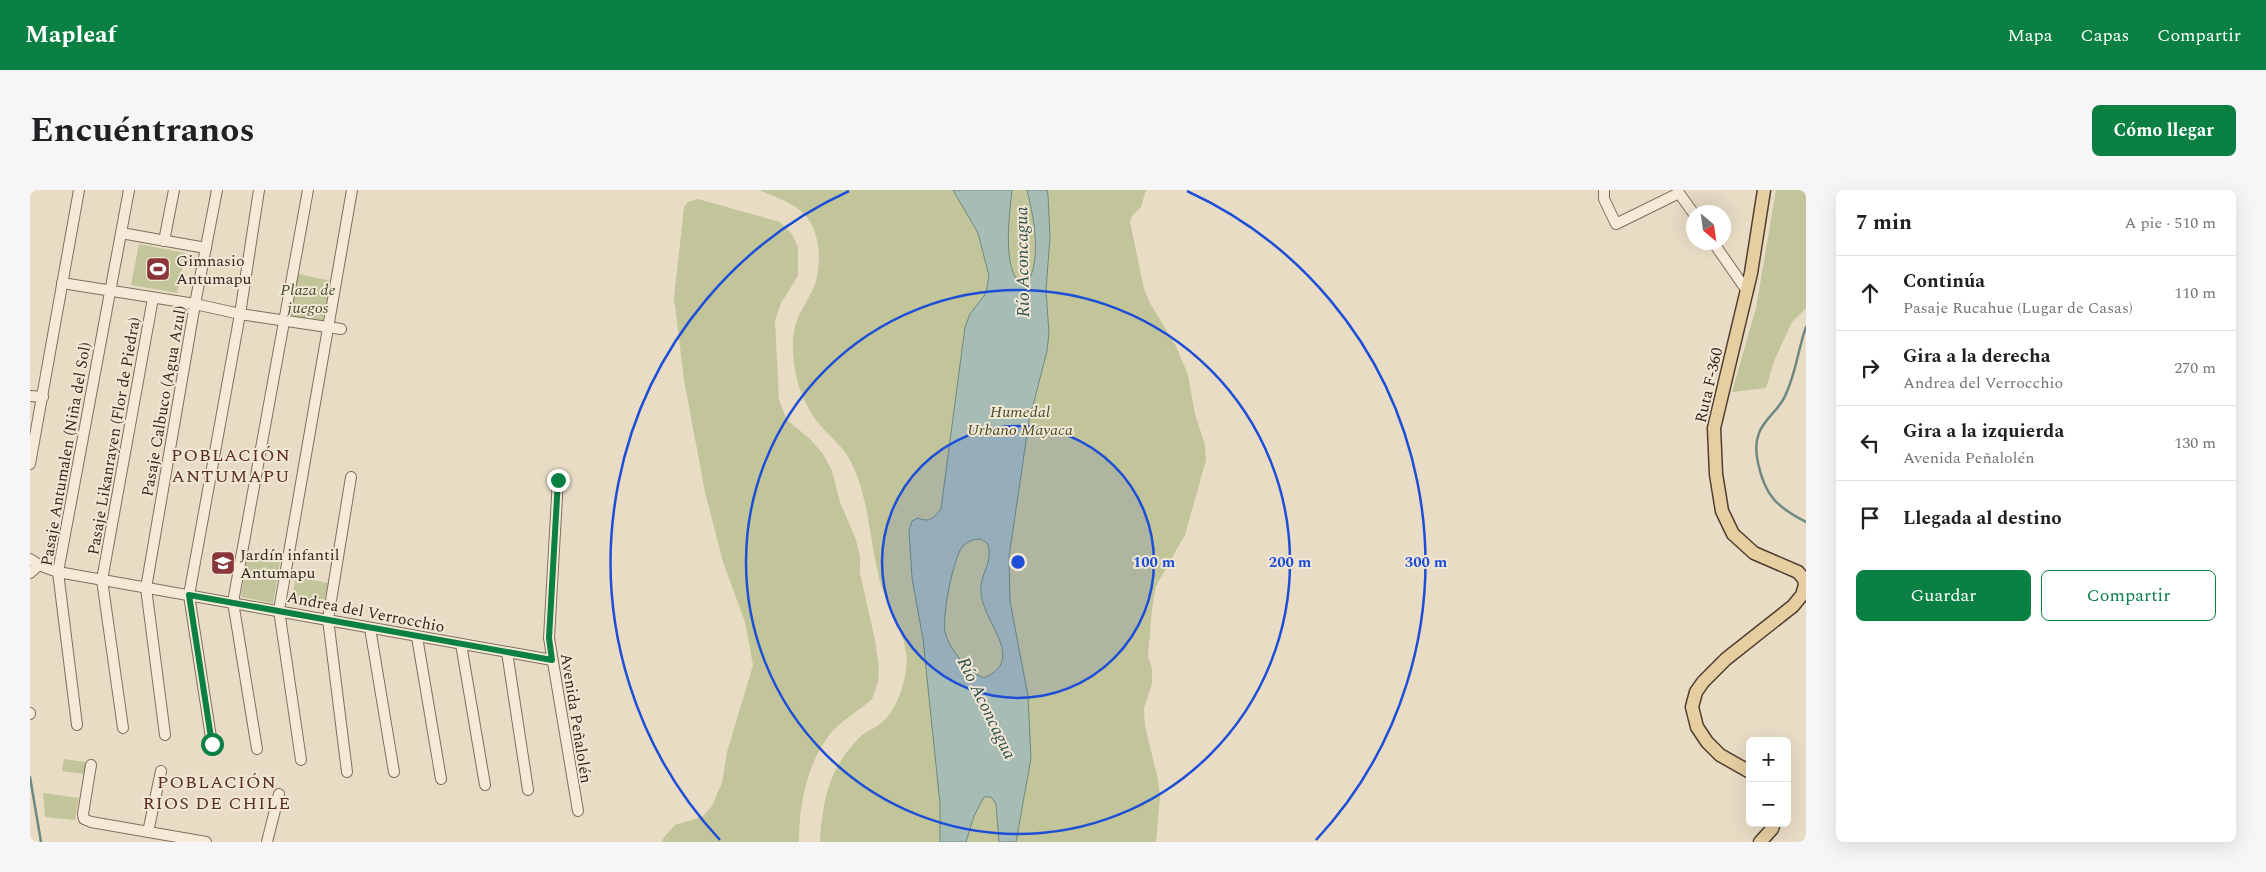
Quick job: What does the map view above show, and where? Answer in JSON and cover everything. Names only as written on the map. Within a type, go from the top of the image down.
[{"type":"main road","name":"Ruta F-360","points":[[1746,770],[1720,755],[1708,742],[1697,726],[1692,707],[1696,692],[1708,677],[1726,659],[1793,606],[1802,595],[1805,586],[1804,579],[1794,569],[1754,553],[1741,543],[1726,521],[1720,499],[1713,442],[1714,428],[1747,290],[1764,190]]},
{"type":"main road","points":[[1760,842],[1773,827]]},
{"type":"street","points":[[30,464],[79,190]]},
{"type":"street","name":"Pasaje Antumalen (Niña del Sol)","points":[[77,725],[58,572],[129,190]]},
{"type":"street","points":[[164,241],[174,190]]},
{"type":"street","name":"Pasaje Calbuco (Agua Azul)","points":[[165,735],[146,588],[195,304],[217,190]]},
{"type":"street","points":[[212,744],[189,595],[240,314],[259,190]]},
{"type":"street","points":[[257,749],[233,602],[308,190]]},
{"type":"street","points":[[301,760],[279,610],[352,190]]},
{"type":"street","points":[[1604,190],[1604,199],[1616,224],[1679,193],[1688,205]]},
{"type":"street","points":[[121,233],[206,248]]},
{"type":"street","points":[[1719,250],[1747,290]]},
{"type":"street","points":[[62,283],[195,304],[240,314],[341,329]]},
{"type":"street","name":"Pasaje Likanrayen (Flor de Piedra)","points":[[123,728],[102,580],[153,298]]},
{"type":"street","points":[[30,396],[43,397]]},
{"type":"street","points":[[347,772],[328,619],[351,477]]},
{"type":"street","name":"Avenida Peñalolén","points":[[558,480],[549,638],[578,811]]},
{"type":"street","name":"Andrea del Verrocchio","points":[[30,559],[39,565],[58,572],[552,660]]},
{"type":"street","points":[[30,573],[39,565]]},
{"type":"street","points":[[370,628],[394,772]]},
{"type":"street","points":[[417,637],[441,779]]},
{"type":"street","points":[[461,644],[485,785]]},
{"type":"street","points":[[507,652],[528,790]]},
{"type":"street","points":[[91,765],[83,814],[84,818],[91,822],[152,836],[206,842]]},
{"type":"street","points":[[152,836],[160,770]]},
{"type":"street","points":[[267,842],[279,794]]},
{"type":"green space","name":"Humedal Urbano Mayaca","points":[[759,190],[1146,190],[1141,207],[1132,216],[1130,222],[1144,289],[1150,303],[1176,346],[1188,375],[1195,414],[1205,445],[1206,460],[1185,535],[1156,586],[1152,609],[1148,656],[1152,669],[1152,684],[1144,708],[1145,726],[1158,779],[1160,797],[1156,842],[820,842],[823,811],[835,772],[850,748],[861,736],[880,724],[890,714],[898,700],[903,685],[907,660],[903,638],[881,585],[865,502],[855,470],[844,451],[812,415],[798,384],[794,364],[793,337],[795,325],[817,279],[819,260],[817,240],[805,215],[790,204]]},
{"type":"green space","points":[[1776,190],[1806,190],[1806,308],[1792,322],[1775,359],[1766,388],[1732,392],[1756,308]]},
{"type":"green space","points":[[698,199],[780,222],[792,234],[798,247],[798,276],[781,303],[775,321],[779,400],[787,420],[810,439],[823,454],[832,471],[840,502],[856,540],[860,557],[860,573],[875,640],[879,669],[878,682],[872,699],[837,727],[827,738],[820,750],[809,775],[802,801],[799,842],[662,842],[675,825],[702,817],[712,806],[722,783],[727,752],[753,665],[745,622],[723,562],[705,492],[684,380],[674,298],[684,207],[688,202]]},
{"type":"green space","name":"Gimnasio Antumapu","points":[[139,244],[185,253],[177,293],[131,285]]},
{"type":"green space","name":"Plaza de juegos","points":[[295,273],[331,281],[323,321],[286,317]]},
{"type":"green space","points":[[268,554],[281,556],[273,603],[241,597],[247,557],[266,560]]},
{"type":"green space","points":[[296,577],[328,583],[322,610],[290,604]]},
{"type":"green space","points":[[64,759],[86,762],[84,774],[62,771]]},
{"type":"green space","points":[[43,793],[79,798],[75,820],[45,817]]},
{"type":"water","name":"Río Aconcagua","points":[[953,190],[1012,190],[1008,240],[1011,267],[1015,277],[1022,284],[1029,281],[1035,259],[1035,236],[1027,190],[1047,190],[1050,237],[1046,290],[1049,333],[1047,351],[1029,421],[1009,557],[1010,601],[1028,696],[1031,758],[1016,842],[999,842],[996,804],[991,797],[984,797],[974,816],[966,842],[940,842],[940,804],[923,639],[912,578],[909,530],[912,521],[918,518],[931,519],[941,509],[965,327],[970,314],[986,293],[989,276],[978,233]],"holes":[[[981,539],[988,544],[989,557],[981,588],[982,601],[999,638],[1002,660],[997,670],[984,678],[972,671],[951,646],[945,632],[945,614],[949,588],[959,552],[965,544],[974,540]]]},
{"type":"waterway","points":[[1806,327],[1789,388],[1779,406],[1761,428],[1756,448],[1761,474],[1769,492],[1787,511],[1806,522]]},
{"type":"waterway","points":[[30,777],[41,842]]},
{"type":"place","name":"Gimnasio Antumapu","points":[[158,269]]},
{"type":"place","name":"Jardín infantil Antumapu","points":[[223,563]]},
{"type":"district","name":"POBLACIÓN ANTUMAPU","points":[[231,465]]},
{"type":"district","name":"POBLACIÓN RIOS DE CHILE","points":[[217,792]]},
{"type":"route","points":[[212,744],[189,595],[552,660],[549,638],[558,480]]}]
